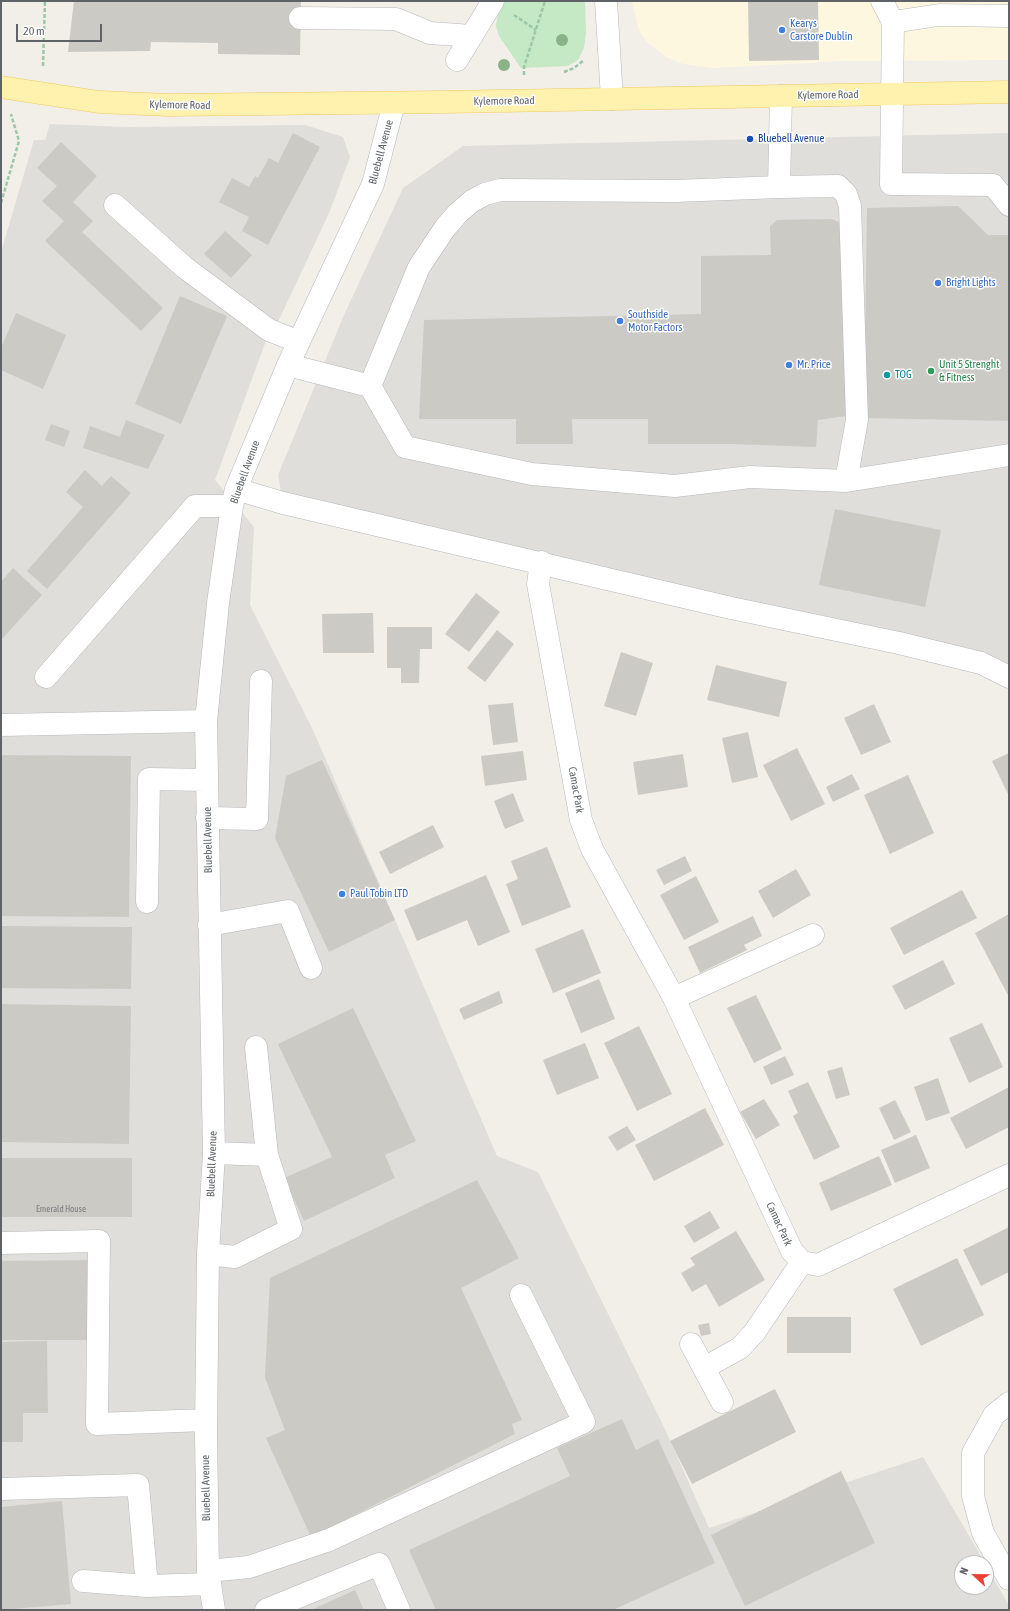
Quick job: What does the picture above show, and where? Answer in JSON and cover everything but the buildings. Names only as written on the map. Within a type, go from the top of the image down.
[{"type":"main road","name":"Kylemore Road","points":[[2,87],[99,102],[169,105],[525,101],[1009,92]]},
{"type":"street","points":[[457,60],[493,1]]},
{"type":"street","points":[[606,1],[612,99]]},
{"type":"street","points":[[882,1],[893,22],[891,184],[993,185],[1009,205]]},
{"type":"street","points":[[893,22],[939,15],[1009,16]]},
{"type":"street","points":[[300,18],[396,19],[430,33],[472,36]]},
{"type":"street","points":[[779,186],[781,96]]},
{"type":"street","name":"Bluebell Avenue","points":[[214,1610],[209,1577],[206,1420],[208,1254],[214,1153],[206,721],[218,603],[234,498],[288,365],[373,184],[394,103]]},
{"type":"street","points":[[370,386],[419,267],[445,228],[458,213],[472,201],[485,194],[500,190],[676,191],[779,186],[838,186],[846,194],[850,206],[857,420],[846,481]]},
{"type":"street","points":[[115,206],[184,267],[214,290],[269,330],[299,342]]},
{"type":"street","points":[[288,365],[370,386],[405,448],[532,474],[675,486],[750,477],[846,481],[1009,455]]},
{"type":"street","points":[[46,677],[195,506],[234,498],[291,504],[731,608],[907,645],[981,663],[1009,677]]},
{"type":"street","name":"Camac Park","points":[[541,562],[538,584],[581,820],[592,849],[674,998],[792,1251],[802,1262]]},
{"type":"street","points":[[207,818],[257,819],[261,681]]},
{"type":"street","points":[[1,725],[206,721]]},
{"type":"street","points":[[147,902],[149,779],[208,780]]},
{"type":"street","points":[[209,925],[288,911],[311,968]]},
{"type":"street","points":[[674,998],[813,936]]},
{"type":"street","points":[[208,1254],[235,1257],[291,1229],[267,1155],[256,1048]]},
{"type":"street","points":[[214,1153],[267,1155]]},
{"type":"street","points":[[704,1368],[740,1348],[754,1333],[802,1262],[818,1265],[1009,1175]]},
{"type":"street","points":[[1,1243],[99,1241],[97,1424],[206,1420]]},
{"type":"street","points":[[83,1581],[147,1586],[209,1577],[248,1567],[329,1540],[584,1422],[521,1295]]},
{"type":"street","points":[[691,1344],[722,1402]]},
{"type":"street","points":[[1009,1403],[994,1415],[972,1453],[973,1496],[983,1533],[1009,1579]]},
{"type":"street","points":[[1,1489],[138,1485],[147,1586]]},
{"type":"street","points":[[266,1610],[379,1564],[399,1610]]},
{"type":"path","points":[[43,70],[45,1]]},
{"type":"path","points":[[525,101],[524,68],[545,1]]},
{"type":"path","points":[[562,74],[574,68],[584,60],[586,53]]},
{"type":"path","points":[[524,75],[532,75]]},
{"type":"path","points":[[1,203],[19,141],[10,112]]},
{"type":"shaded area","points":[[632,1],[1009,1],[1009,60],[843,61],[714,68],[683,64],[666,57],[647,42],[638,28]]},
{"type":"shaded area","points":[[50,124],[128,127],[305,125],[343,137],[350,157],[330,211],[279,320],[267,338],[215,480],[254,527],[250,605],[313,730],[497,1156],[538,1172],[664,1427],[709,1528],[923,1457],[980,1555],[954,1555],[954,1595],[994,1595],[994,1580],[1009,1605],[1009,1610],[1,1610],[1,252],[34,140],[45,140]]},
{"type":"shaded area","points":[[1009,133],[1009,677],[283,503],[278,475],[344,315],[403,188],[463,146]]},
{"type":"green space","points":[[505,1],[585,1],[586,33],[584,48],[578,60],[568,66],[521,68],[499,36],[496,26],[498,13]]},
{"type":"place","name":"Kearys Carstore Dublin","points":[[782,30]]},
{"type":"place","name":"Bluebell Avenue","points":[[750,139]]},
{"type":"place","name":"Bright Lights","points":[[938,283]]},
{"type":"place","name":"Southside Motor Factors","points":[[620,321]]},
{"type":"place","name":"Mr. Price","points":[[789,365]]},
{"type":"place","name":"Unit 5 Strenght & Fitness","points":[[931,371]]},
{"type":"place","name":"TOG","points":[[887,375]]},
{"type":"place","name":"Paul Tobin LTD","points":[[342,894]]}]
